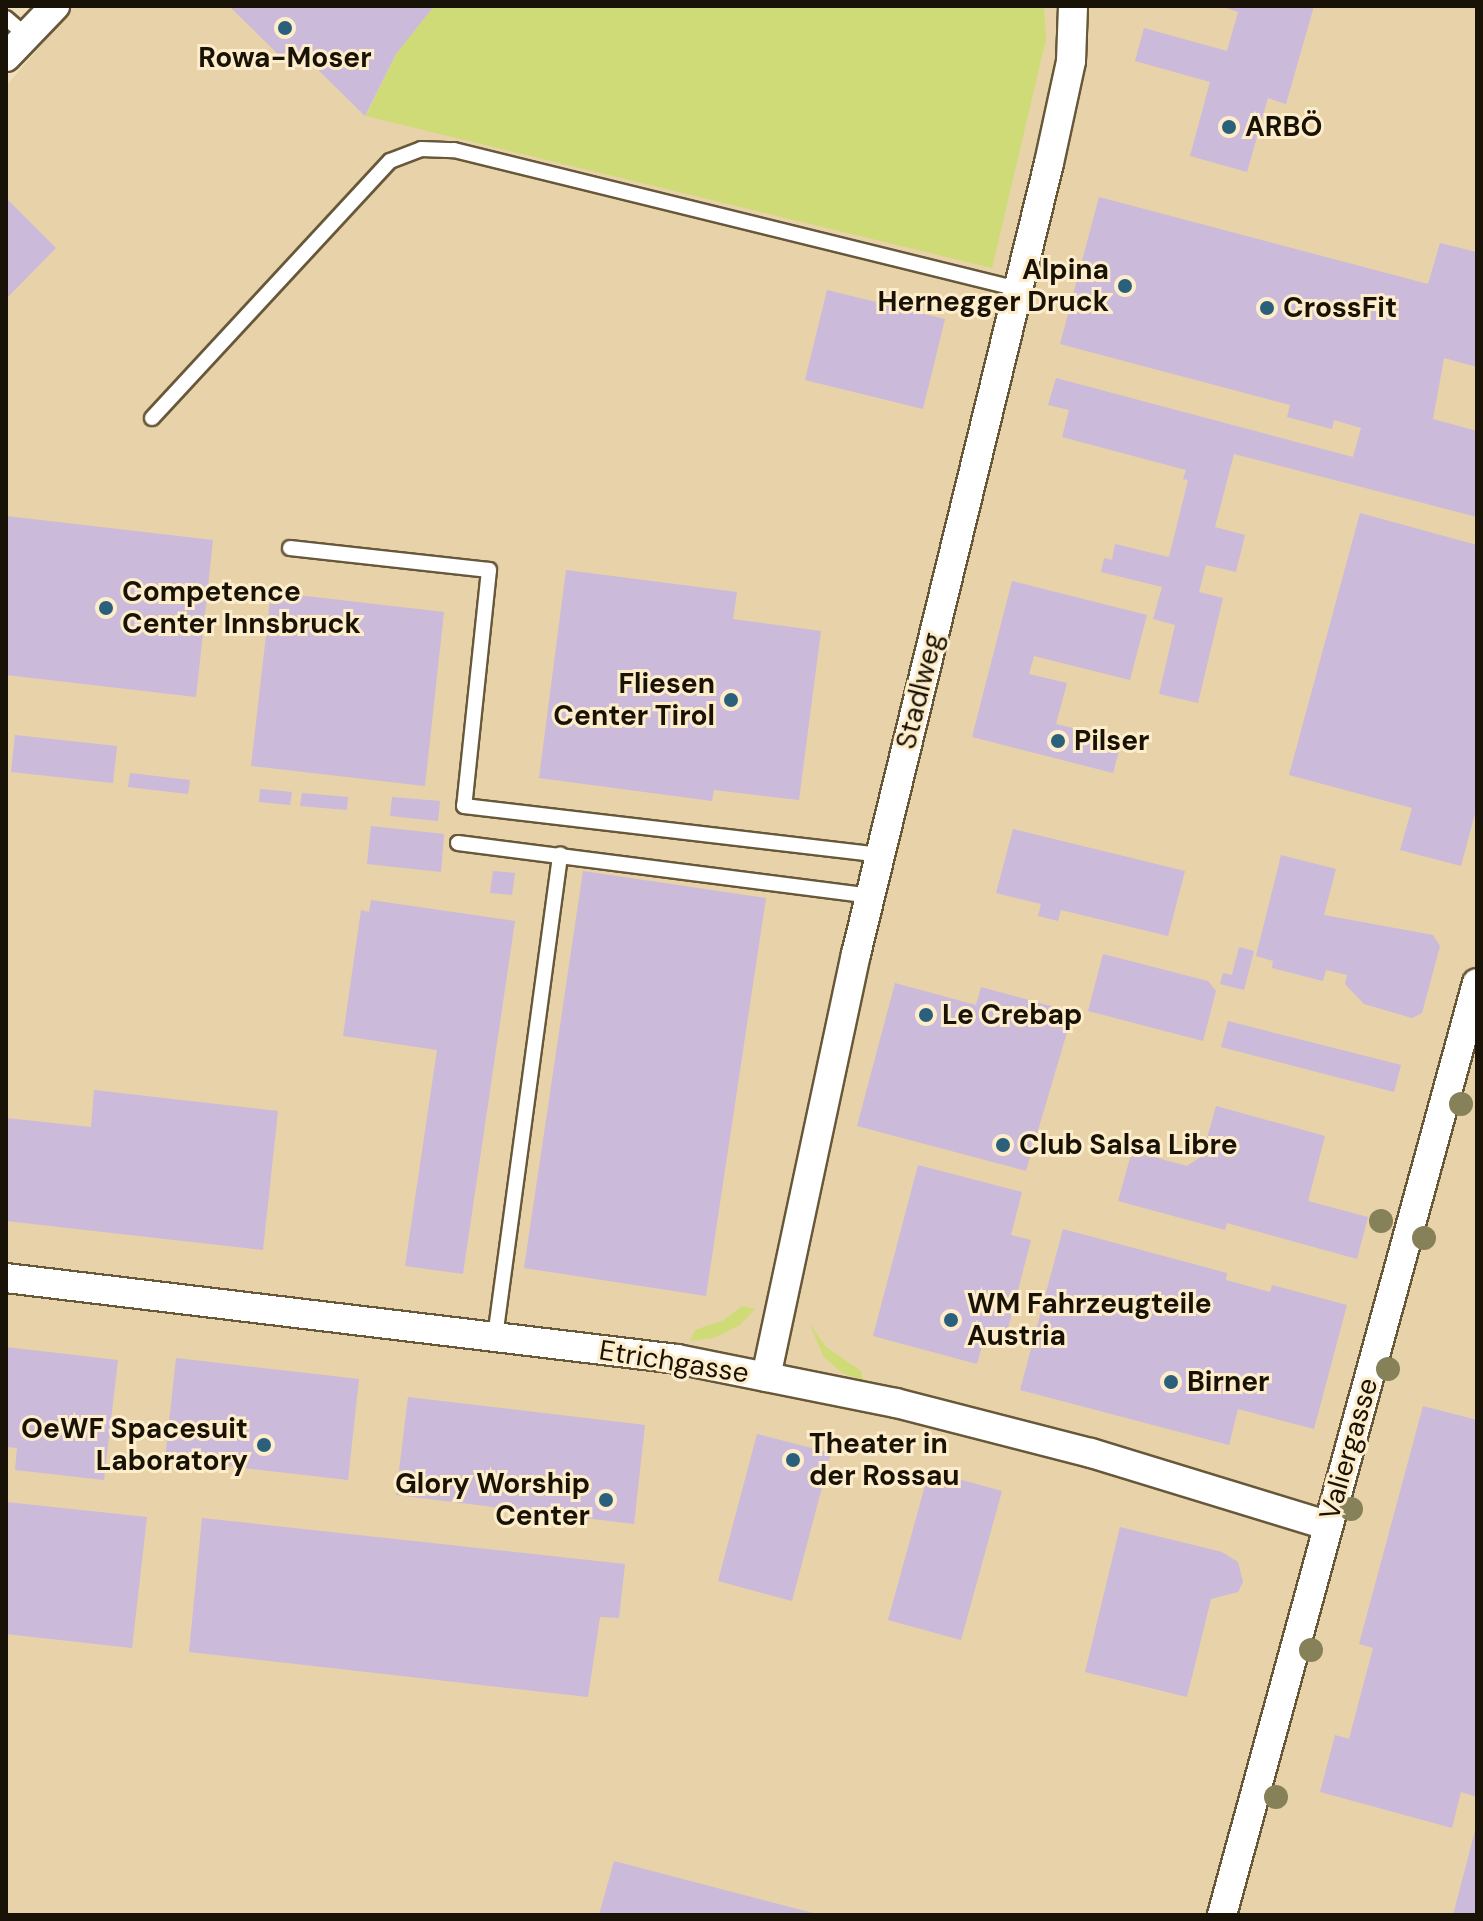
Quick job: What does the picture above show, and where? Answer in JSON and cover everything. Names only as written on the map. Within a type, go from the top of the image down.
[{"type":"street","points":[[6,57],[16,27],[55,6]]},
{"type":"street","name":"Stadlweg","points":[[766,1377],[870,896],[1071,61],[1073,6]]},
{"type":"street","name":"Valiergasse","points":[[1222,1915],[1477,983]]},
{"type":"street","name":"Etrichgasse","points":[[6,1278],[677,1359],[1076,1449],[1327,1525]]},
{"type":"lane","points":[[152,418],[390,161],[421,149],[454,150],[1018,289]]},
{"type":"lane","points":[[290,548],[489,570],[464,806],[880,855]]},
{"type":"lane","points":[[458,843],[870,896]]},
{"type":"lane","points":[[495,1337],[560,854]]},
{"type":"shaded area","points":[[75,6],[1477,6],[1477,1915],[6,1915],[6,86]]},
{"type":"green space","points":[[434,6],[1044,6],[1046,39],[992,268],[366,116],[396,54]]},
{"type":"green space","points":[[742,1306],[755,1309],[740,1325],[714,1338],[690,1341],[695,1330],[724,1320]]},
{"type":"green space","points":[[809,1323],[826,1347],[861,1371],[863,1380],[842,1373],[824,1357]]},
{"type":"building","points":[[229,6],[434,6],[396,54],[365,116],[305,57],[294,70]]},
{"type":"building","points":[[1221,6],[1314,6],[1286,104],[1268,98],[1247,172],[1190,156],[1210,82],[1135,61],[1144,28],[1227,51],[1238,12]]},
{"type":"building","points":[[1099,197],[1428,284],[1440,243],[1477,252],[1477,367],[1444,358],[1433,419],[1477,431],[1477,517],[1234,454],[1215,527],[1245,535],[1236,572],[1206,565],[1199,592],[1223,598],[1198,703],[1159,694],[1175,625],[1153,619],[1162,587],[1101,572],[1104,558],[1112,560],[1115,544],[1169,557],[1188,480],[1183,479],[1186,470],[1062,437],[1069,410],[1048,405],[1056,378],[1353,457],[1361,428],[1334,420],[1332,429],[1287,417],[1290,405],[1060,344]]},
{"type":"building","points":[[6,198],[56,248],[6,299]]},
{"type":"building","points":[[827,290],[945,319],[923,409],[805,380]]},
{"type":"building","points":[[1360,513],[1477,545],[1477,806],[1461,866],[1400,850],[1412,808],[1289,775]]},
{"type":"building","name":"Competence Center Innsbruck","points":[[6,516],[213,540],[196,697],[6,675]]},
{"type":"building","points":[[566,570],[737,592],[733,619],[821,631],[799,800],[714,790],[712,801],[539,778]]},
{"type":"building","points":[[1012,581],[1147,615],[1130,680],[1034,656],[1029,674],[1067,683],[1056,724],[1122,740],[1113,773],[972,737]]},
{"type":"building","points":[[271,592],[444,612],[425,786],[251,766]]},
{"type":"building","points":[[15,735],[117,746],[113,783],[11,772]]},
{"type":"building","points":[[130,773],[190,780],[188,794],[128,787]]},
{"type":"building","points":[[260,789],[292,792],[290,805],[259,802]]},
{"type":"building","points":[[302,793],[348,797],[347,810],[300,806]]},
{"type":"building","points":[[392,797],[440,801],[438,821],[390,816]]},
{"type":"building","points":[[371,826],[444,834],[441,872],[367,864]]},
{"type":"building","points":[[1013,829],[1185,871],[1168,936],[1061,910],[1058,921],[1038,916],[1041,904],[996,893]]},
{"type":"building","points":[[1281,855],[1336,869],[1324,915],[1433,935],[1440,946],[1422,1013],[1412,1018],[1364,1004],[1345,984],[1347,975],[1326,970],[1323,981],[1272,968],[1273,961],[1256,956]]},
{"type":"building","points":[[493,871],[515,873],[512,895],[490,893]]},
{"type":"building","points":[[583,871],[766,898],[706,1296],[524,1268]]},
{"type":"building","points":[[371,900],[515,921],[463,1274],[405,1266],[437,1050],[343,1036],[361,910],[369,912]]},
{"type":"building","points":[[1239,947],[1254,951],[1244,990],[1220,984],[1223,973],[1232,975]]},
{"type":"building","points":[[1103,954],[1208,981],[1216,991],[1203,1041],[1088,1011]]},
{"type":"building","points":[[895,983],[976,1005],[981,987],[1073,1012],[1026,1171],[857,1126]]},
{"type":"building","points":[[1228,1021],[1401,1065],[1394,1092],[1221,1047]]},
{"type":"building","points":[[94,1090],[278,1111],[263,1250],[6,1221],[6,1118],[91,1127]]},
{"type":"building","points":[[1216,1106],[1325,1136],[1308,1201],[1368,1217],[1357,1259],[1227,1223],[1225,1230],[1118,1201],[1132,1151],[1187,1166],[1202,1156]]},
{"type":"building","points":[[918,1165],[1022,1192],[1011,1235],[1031,1240],[1004,1344],[984,1339],[977,1364],[873,1336]]},
{"type":"building","points":[[1063,1229],[1227,1273],[1226,1280],[1270,1292],[1272,1285],[1347,1305],[1314,1429],[1238,1409],[1229,1445],[1020,1390]]},
{"type":"building","points":[[6,1347],[118,1360],[104,1480],[15,1470],[17,1448],[6,1447]]},
{"type":"building","points":[[176,1358],[359,1379],[348,1480],[165,1459]]},
{"type":"building","points":[[408,1397],[645,1425],[634,1524],[396,1495]]},
{"type":"building","points":[[1423,1406],[1477,1420],[1477,1797],[1461,1792],[1452,1828],[1320,1792],[1335,1735],[1349,1739],[1373,1648],[1359,1644]]},
{"type":"building","points":[[757,1434],[831,1453],[792,1601],[718,1581]]},
{"type":"building","points":[[929,1471],[1002,1491],[961,1640],[888,1620]]},
{"type":"building","points":[[6,1502],[147,1517],[132,1648],[6,1634]]},
{"type":"building","points":[[202,1518],[625,1564],[619,1618],[600,1617],[588,1697],[189,1652]]},
{"type":"building","points":[[1120,1527],[1222,1552],[1238,1562],[1243,1582],[1238,1592],[1211,1599],[1187,1697],[1085,1672]]},
{"type":"building","points":[[1476,1827],[1477,1915],[1453,1915]]},
{"type":"building","points":[[614,1861],[817,1914],[817,1915],[599,1915]]},
{"type":"place","name":"Rowa-Moser","points":[[285,28]]},
{"type":"place","name":"ARBÖ","points":[[1229,127]]},
{"type":"place","name":"Alpina Hernegger Druck","points":[[1125,286]]},
{"type":"place","name":"CrossFit","points":[[1267,308]]},
{"type":"place","name":"Competence Center Innsbruck","points":[[106,608]]},
{"type":"place","name":"Fliesen Center Tirol","points":[[731,700]]},
{"type":"place","name":"Pilser","points":[[1058,741]]},
{"type":"place","name":"Le Crebap","points":[[926,1015]]},
{"type":"place","name":"Club Salsa Libre","points":[[1003,1145]]},
{"type":"place","name":"WM Fahrzeugteile Austria","points":[[951,1320]]},
{"type":"place","name":"Birner","points":[[1171,1382]]},
{"type":"place","name":"OeWF Spacesuit Laboratory","points":[[264,1445]]},
{"type":"place","name":"Theater in der Rossau","points":[[793,1460]]},
{"type":"place","name":"Glory Worship Center","points":[[606,1500]]}]
